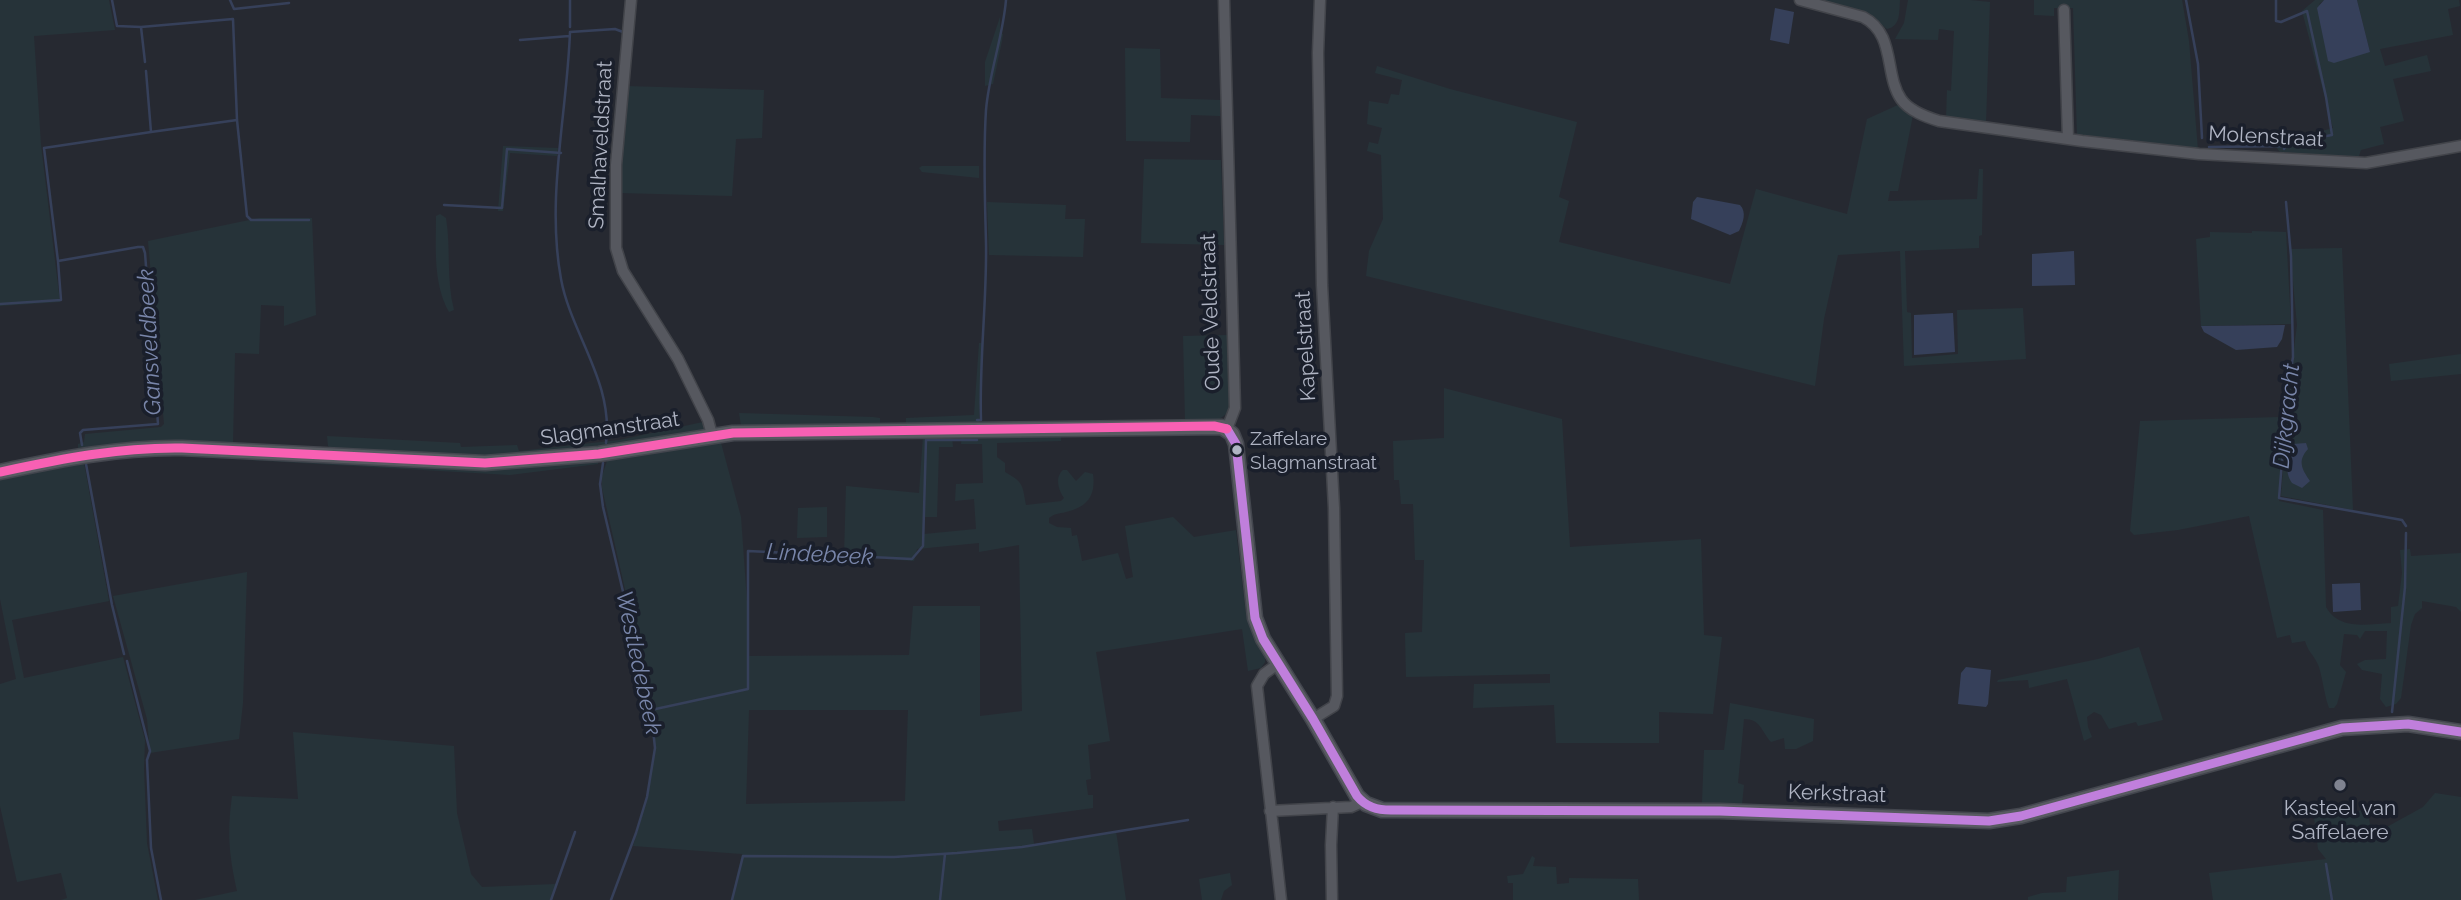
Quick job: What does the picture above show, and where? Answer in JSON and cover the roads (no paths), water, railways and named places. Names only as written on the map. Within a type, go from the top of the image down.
[{"type":"main road","name":"Slagmanstraat","points":[[0,472],[78,456],[144,448],[181,447],[505,463],[599,454],[712,435],[1214,426],[1227,429]]},
{"type":"main road","points":[[1227,429],[1236,444],[1255,618],[1264,639],[1362,802]]},
{"type":"main road","name":"Kerkstraat","points":[[1362,802],[1382,810],[1720,811],[1989,821],[2021,816],[2342,728],[2395,724],[2461,732]]},
{"type":"street","name":"Smalhaveldstraat","points":[[631,0],[616,165],[615,248],[623,271],[678,359],[708,420],[712,435]]},
{"type":"street","name":"Oude Veldstraat","points":[[1224,0],[1235,408],[1227,429]]},
{"type":"street","name":"Kapelstraat","points":[[1313,719],[1334,706],[1337,696],[1334,508],[1322,285],[1318,53],[1320,0]]},
{"type":"street","name":"Molenstraat","points":[[1800,0],[1872,21],[1884,40],[1900,98],[1919,113],[1939,121],[2199,154],[2366,163],[2461,146]]},
{"type":"street","points":[[2064,10],[2068,139]]},
{"type":"street","points":[[1279,663],[1264,674],[1257,685],[1281,900]]},
{"type":"street","points":[[1270,811],[1351,807],[1362,802]]},
{"type":"street","points":[[1332,900],[1333,807]]},
{"type":"water","points":[[2324,0],[2357,0],[2370,52],[2334,63],[2328,61],[2317,8]]},
{"type":"water","points":[[1775,8],[1794,12],[1789,44],[1770,40]]},
{"type":"water","points":[[1697,197],[1740,205],[1744,214],[1739,231],[1730,235],[1691,219],[1693,202]]},
{"type":"water","points":[[2074,251],[2075,285],[2032,286],[2032,254]]},
{"type":"water","points":[[1953,313],[1955,352],[1914,355],[1914,315]]},
{"type":"water","points":[[2285,325],[2277,347],[2236,350],[2204,332],[2201,326]]},
{"type":"water","points":[[2306,443],[2308,449],[2302,465],[2310,481],[2302,488],[2292,483],[2287,463],[2293,444]]},
{"type":"water","points":[[2360,583],[2361,610],[2333,612],[2332,584]]},
{"type":"water","points":[[1966,667],[1991,670],[1986,707],[1958,704],[1961,673]]},
{"type":"waterway","name":"Gansveldbeek","points":[[112,0],[117,26],[141,27],[145,62]]},
{"type":"waterway","points":[[230,0],[234,9],[289,3]]},
{"type":"waterway","name":"Westledebeek","points":[[570,0],[570,27]]},
{"type":"waterway","name":"Lindebeek","points":[[977,420],[981,420],[985,287],[986,110],[1006,0]]},
{"type":"waterway","points":[[2186,0],[2198,64],[2202,138]]},
{"type":"waterway","name":"Dijkgracht","points":[[2276,0],[2276,21],[2281,22],[2307,11],[2332,135],[2287,143],[2284,149]]},
{"type":"waterway","points":[[141,27],[233,19],[237,120],[247,216],[251,220],[309,220]]},
{"type":"waterway","name":"Westledebeek","points":[[606,443],[604,399],[573,319],[561,279],[557,248],[556,187],[570,32],[615,29],[623,32]]},
{"type":"waterway","points":[[520,40],[569,36]]},
{"type":"waterway","name":"Gansveldbeek","points":[[82,445],[80,433],[83,430],[158,424],[145,253],[143,247],[138,247],[58,261],[44,148],[151,132],[146,71]]},
{"type":"waterway","points":[[151,132],[237,120]]},
{"type":"waterway","points":[[2209,147],[2285,146]]},
{"type":"waterway","points":[[444,205],[502,208],[507,149],[561,153]]},
{"type":"waterway","name":"Dijkgracht","points":[[2286,202],[2291,256],[2293,357],[2279,498],[2402,520],[2406,526]]},
{"type":"waterway","points":[[0,304],[61,300],[58,261]]},
{"type":"waterway","name":"Lindebeek","points":[[651,710],[748,689],[748,551],[912,559],[923,546],[926,440],[977,440]]},
{"type":"waterway","name":"Westledebeek","points":[[603,463],[600,484],[603,507],[651,710],[655,748],[647,797],[611,900]]},
{"type":"waterway","name":"Gansveldbeek","points":[[86,464],[112,605],[124,654]]},
{"type":"waterway","name":"Dijkgracht","points":[[2392,712],[2405,587],[2406,533]]},
{"type":"waterway","name":"Gansveldbeek","points":[[127,661],[150,751],[147,760],[151,848],[161,900]]},
{"type":"waterway","points":[[732,900],[743,856],[894,857],[957,853],[1022,847],[1188,820]]},
{"type":"waterway","points":[[551,900],[575,832]]},
{"type":"waterway","points":[[940,900],[945,854]]},
{"type":"waterway","name":"Dijkgracht","points":[[2326,864],[2332,900]]},
{"type":"place","name":"Zaffelare Slagmanstraat","points":[[1237,450]]},
{"type":"place","name":"Kasteel van Saffelaere","points":[[2340,785]]}]
